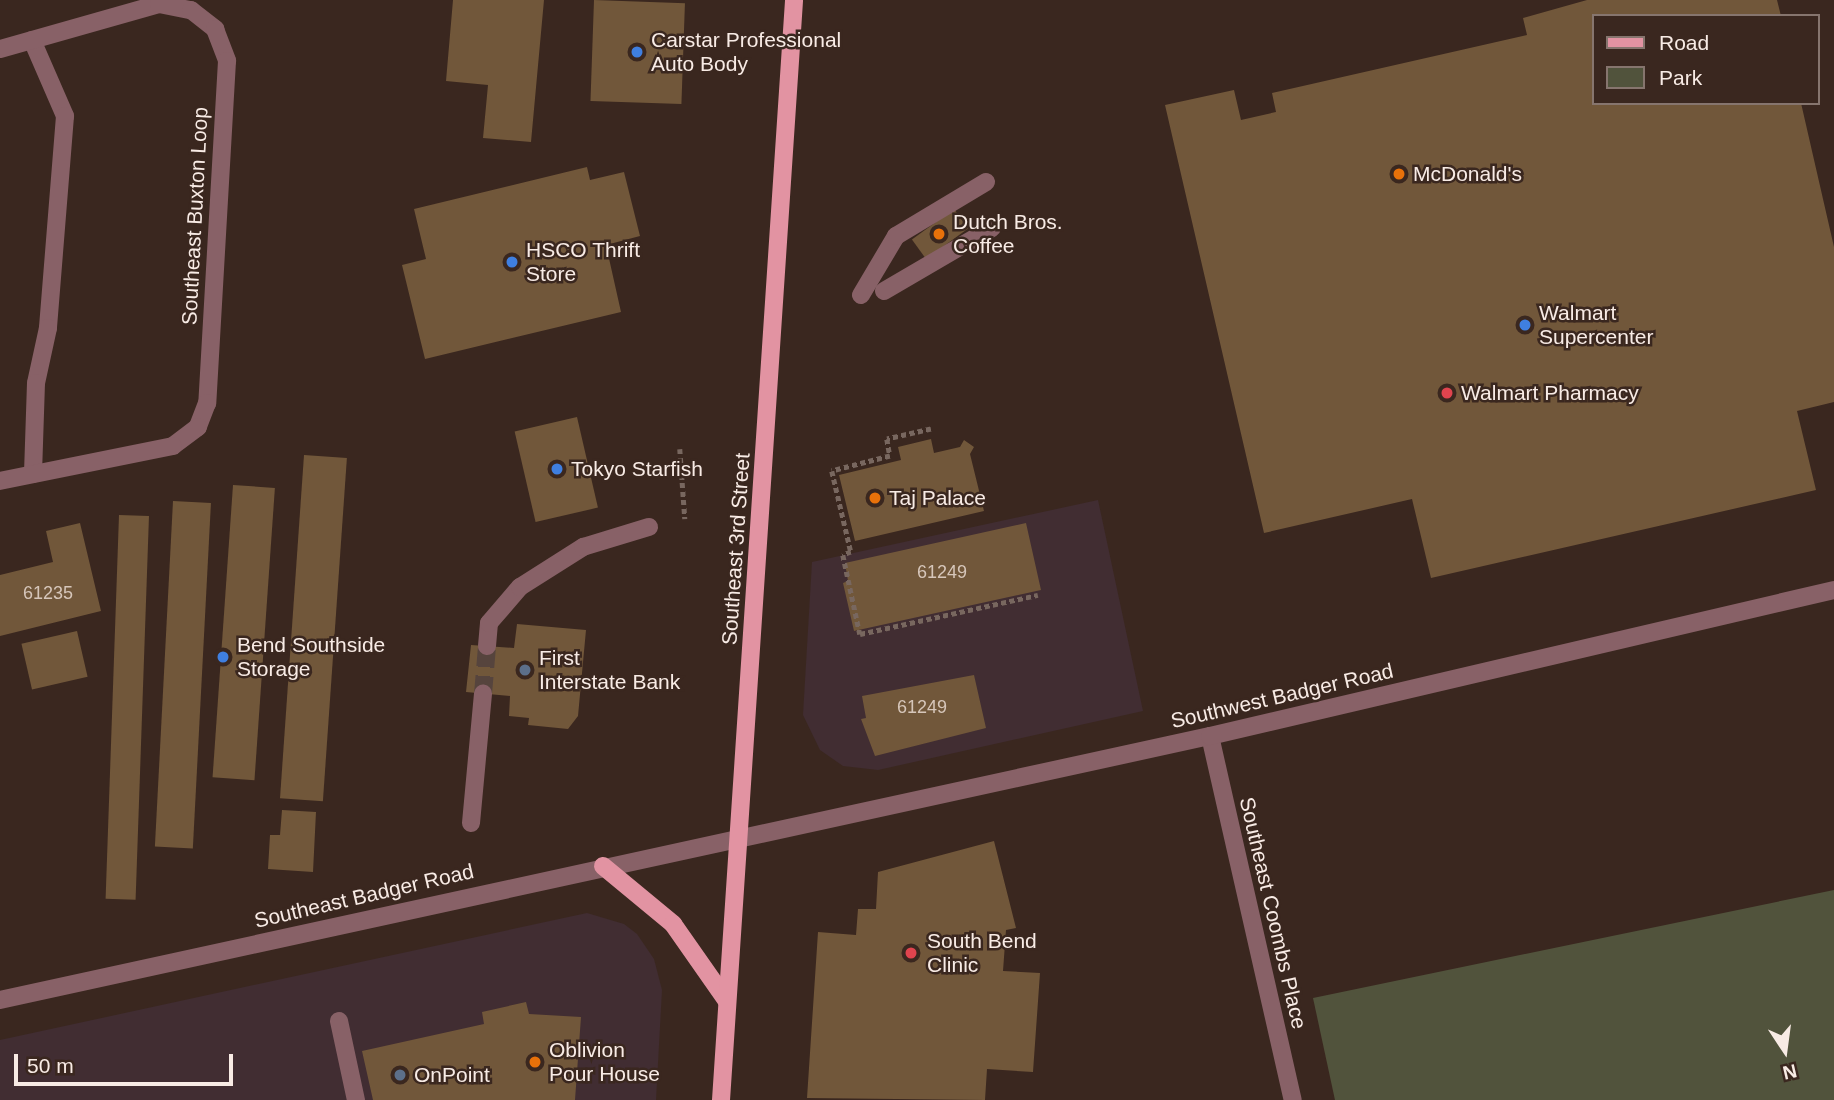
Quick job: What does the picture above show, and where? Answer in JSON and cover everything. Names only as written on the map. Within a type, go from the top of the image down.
[{"type":"main road","name":"Southeast 3rd Street","points":[[721,1100],[794,0]]},
{"type":"main road","points":[[603,866],[673,924],[727,1001]]},
{"type":"street","name":"Southeast Buxton Loop","points":[[0,49],[159,4],[191,9],[215,29],[227,61],[207,403],[198,427],[173,446],[0,481]]},
{"type":"street","points":[[32,40],[65,116],[48,328],[36,383],[33,474]]},
{"type":"street","points":[[861,295],[896,236],[986,182]]},
{"type":"street","points":[[884,291],[992,228]]},
{"type":"street","points":[[487,646],[489,623],[520,587],[583,547],[649,527]]},
{"type":"street","name":"Southwest Badger Road","points":[[739,838],[1210,736],[1834,590]]},
{"type":"street","points":[[471,823],[483,694]]},
{"type":"street","name":"Southeast Coombs Place","points":[[1210,736],[1293,1100]]},
{"type":"street","name":"Southeast Badger Road","points":[[0,1000],[739,838]]},
{"type":"street","points":[[339,1021],[356,1100]]},
{"type":"path","points":[[931,429],[887,439],[890,456],[832,471],[851,552],[843,555],[860,634],[1038,595]]},
{"type":"path","points":[[680,449],[685,519]]},
{"type":"shaded area","points":[[1098,500],[1143,711],[878,770],[843,766],[820,750],[803,715],[812,562]]},
{"type":"shaded area","points":[[587,913],[624,924],[637,934],[654,959],[662,990],[656,1100],[0,1100],[0,1040]]},
{"type":"green space","points":[[1834,890],[1834,1100],[1335,1100],[1313,998]]},
{"type":"building","points":[[453,0],[544,0],[531,142],[483,138],[488,85],[446,81]]},
{"type":"building","name":"Carstar Professional Auto Body","points":[[594,0],[685,3],[681,104],[590,101]]},
{"type":"building","name":"Walmart Supercenter","points":[[1587,0],[1777,0],[1780,14],[1592,14],[1592,105],[1801,105],[1834,247],[1834,402],[1797,411],[1816,490],[1431,578],[1412,499],[1264,533],[1165,105],[1234,90],[1241,120],[1276,112],[1272,93],[1527,35],[1523,18]]},
{"type":"building","name":"HSCO Thrift Store","points":[[587,167],[590,180],[624,172],[640,236],[606,245],[621,312],[425,359],[402,265],[426,259],[414,209]]},
{"type":"building","name":"Dutch Bros. Coffee","points":[[954,209],[968,228],[926,259],[912,240]]},
{"type":"building","name":"Tokyo Starfish","points":[[577,417],[598,508],[536,522],[515,431]]},
{"type":"building","points":[[931,439],[934,453],[960,447],[964,440],[974,447],[970,454],[984,511],[855,541],[839,475],[901,460],[898,447]]},
{"type":"building","points":[[304,455],[347,458],[323,801],[280,798]]},
{"type":"building","points":[[233,485],[275,488],[254,780],[213,777]]},
{"type":"building","points":[[173,501],[211,503],[193,849],[155,847]]},
{"type":"building","points":[[119,515],[149,516],[136,900],[106,899]]},
{"type":"building","points":[[80,523],[101,611],[0,636],[0,575],[53,562],[46,531]]},
{"type":"building","points":[[1026,523],[1041,590],[854,631],[843,583],[848,581],[845,563]]},
{"type":"building","name":"First Interstate Bank","points":[[517,624],[586,630],[578,716],[568,729],[528,725],[529,718],[509,716],[510,696],[466,692],[471,645],[514,648]]},
{"type":"building","points":[[77,631],[88,677],[32,690],[21,644]]},
{"type":"building","points":[[974,675],[986,728],[875,756],[861,719],[866,718],[862,696]]},
{"type":"building","points":[[282,810],[316,812],[313,872],[268,869],[270,835],[280,835]]},
{"type":"building","name":"South Bend Clinic","points":[[994,841],[1016,928],[1006,930],[1003,971],[1040,973],[1033,1072],[987,1069],[985,1100],[807,1098],[818,932],[856,935],[858,909],[876,909],[878,872]]},
{"type":"building","points":[[526,1002],[529,1014],[581,1017],[575,1100],[373,1100],[362,1051],[484,1024],[482,1012]]},
{"type":"tunnel","points":[[483,694],[487,646]]},
{"type":"place","name":"Carstar Professional Auto Body","points":[[637,52]]},
{"type":"place","name":"McDonald's","points":[[1399,174]]},
{"type":"place","name":"Dutch Bros. Coffee","points":[[939,234]]},
{"type":"place","name":"HSCO Thrift Store","points":[[512,262]]},
{"type":"place","name":"Walmart Supercenter","points":[[1525,325]]},
{"type":"place","name":"Walmart Pharmacy","points":[[1447,393]]},
{"type":"place","name":"Tokyo Starfish","points":[[557,469]]},
{"type":"place","name":"Taj Palace","points":[[875,498]]},
{"type":"place","name":"Bend Southside Storage","points":[[223,657]]},
{"type":"place","name":"First Interstate Bank","points":[[525,670]]},
{"type":"place","name":"South Bend Clinic","points":[[911,953]]},
{"type":"place","name":"Oblivion Pour House","points":[[535,1062]]},
{"type":"place","name":"OnPoint","points":[[400,1075]]}]
